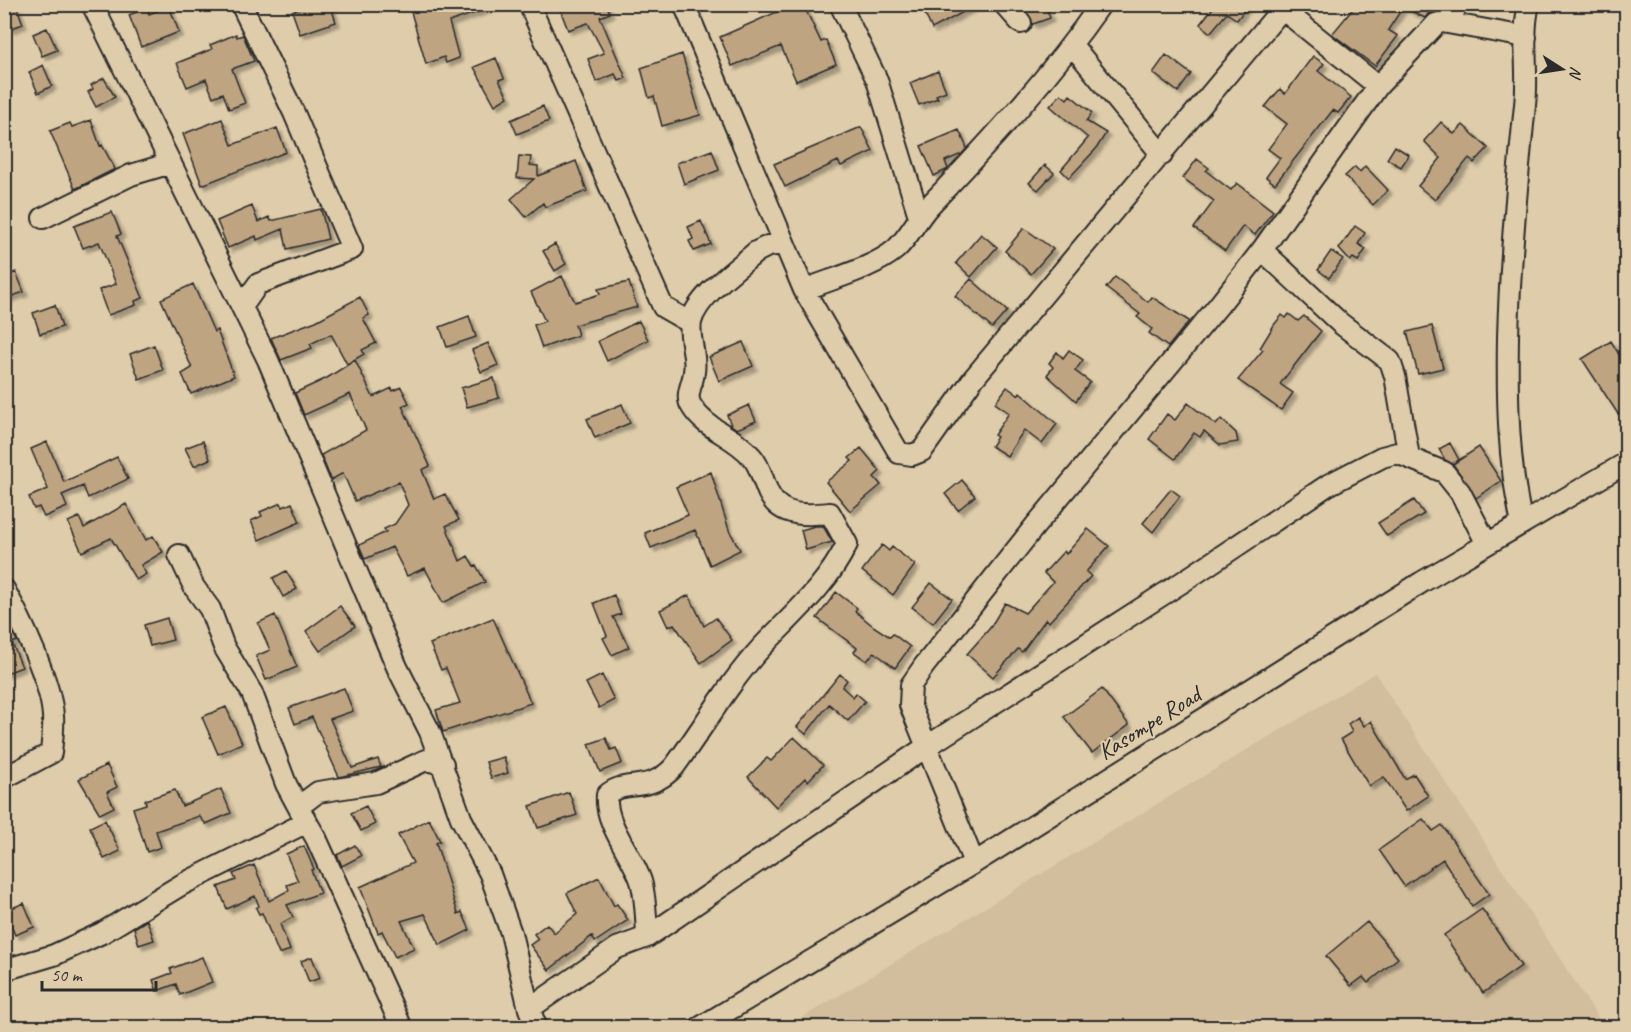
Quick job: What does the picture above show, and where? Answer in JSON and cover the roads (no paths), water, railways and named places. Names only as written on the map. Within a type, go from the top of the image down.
[{"type":"street","points":[[92,4],[242,307],[300,433],[397,667],[443,764],[461,818],[490,874],[512,933],[532,1022],[617,948],[647,937],[926,747],[1184,581],[1328,485],[1382,457],[1397,453],[1444,472],[1460,492],[1487,544]]},
{"type":"street","points":[[242,4],[294,113],[352,249],[258,284],[242,307]]},
{"type":"street","points":[[529,4],[663,307],[691,323]]},
{"type":"street","points":[[684,4],[804,290],[899,453],[912,455],[922,451],[973,379],[1284,7],[1378,86]]},
{"type":"street","points":[[840,4],[877,80],[919,216]]},
{"type":"street","points":[[1004,4],[1021,23]]},
{"type":"street","points":[[804,290],[875,262],[896,249],[919,216],[992,139],[1072,45],[1101,4]]},
{"type":"street","points":[[1448,23],[1458,4]]},
{"type":"street","points":[[1522,524],[1512,474],[1507,414],[1510,278],[1518,159],[1525,102],[1525,22],[1529,4]]},
{"type":"street","points":[[974,863],[910,705],[911,685],[1035,526],[1262,250],[1378,86],[1436,24],[1448,23],[1526,37]]},
{"type":"street","points":[[1072,45],[1162,155]]},
{"type":"street","points":[[43,218],[131,175],[171,163]]},
{"type":"street","points":[[647,937],[640,881],[611,819],[606,802],[607,795],[613,790],[642,787],[662,780],[760,650],[789,622],[832,571],[847,544],[830,513],[801,516],[784,508],[771,497],[753,457],[739,444],[701,418],[690,406],[689,391],[695,371],[691,323],[697,308],[707,296],[756,252],[768,246],[783,244]]},
{"type":"street","points":[[1262,250],[1340,323],[1390,361],[1395,376],[1409,456]]},
{"type":"street","name":"Kasompe Road","points":[[699,1028],[974,863],[1411,589],[1626,463]]},
{"type":"street","points":[[179,555],[194,587],[210,609],[224,647],[252,693],[286,784],[304,817],[402,1028]]},
{"type":"street","points":[[4,589],[18,614],[45,685],[53,714],[51,753],[4,778]]},
{"type":"street","points":[[304,817],[302,804],[318,792],[376,783],[426,759],[443,764]]},
{"type":"street","points":[[4,970],[54,955],[102,933],[304,817]]}]
